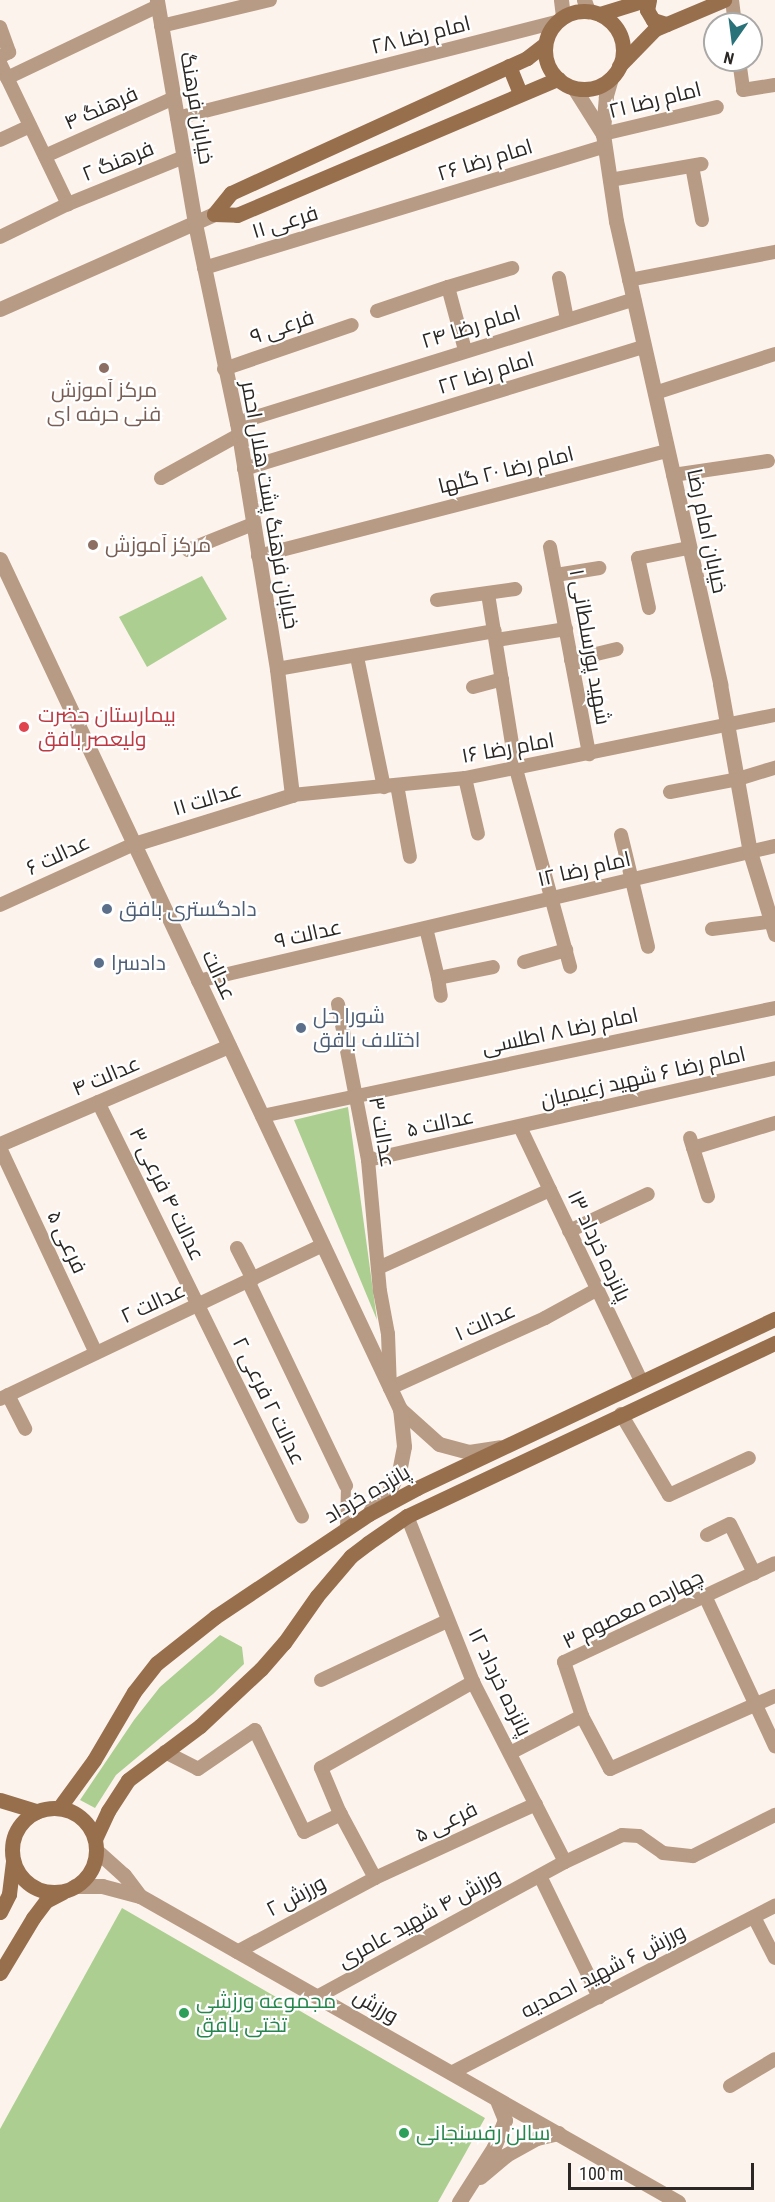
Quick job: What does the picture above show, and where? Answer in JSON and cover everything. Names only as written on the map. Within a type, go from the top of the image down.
[{"type":"main road","points":[[214,214],[231,193],[527,58],[545,44],[559,20],[579,11],[647,0],[647,10],[653,20],[666,24]]},
{"type":"main road","points":[[545,44],[547,63],[558,79],[574,88],[590,88],[615,72],[655,29],[724,0]]},
{"type":"main road","points":[[591,8],[618,31],[622,42],[615,72]]},
{"type":"main road","points":[[509,66],[520,93]]},
{"type":"main road","points":[[214,214],[237,215],[520,93],[558,79]]},
{"type":"main road","name":"پانزده خرداد","points":[[59,1808],[94,1760],[134,1692],[157,1664],[215,1617],[347,1529],[417,1488],[775,1319]]},
{"type":"main road","name":"پانزده خرداد","points":[[96,1845],[108,1810],[128,1780],[200,1726],[261,1669],[351,1556],[407,1516],[775,1342]]},
{"type":"main road","points":[[0,1800],[37,1811],[59,1808],[82,1818],[96,1845],[91,1871],[73,1888],[46,1901],[33,1918],[0,1973]]},
{"type":"main road","points":[[0,1912],[9,1894],[12,1855],[18,1827],[37,1811]]},
{"type":"main road","points":[[0,1832],[7,1837],[21,1876],[35,1887],[52,1892],[73,1888]]},
{"type":"street","points":[[161,26],[270,0]]},
{"type":"street","points":[[559,20],[561,0]]},
{"type":"street","points":[[7,78],[157,3]]},
{"type":"street","name":"خیابان فرهنگ","points":[[157,3],[195,223]]},
{"type":"street","name":"امام رضا ۲۸","points":[[177,118],[559,20]]},
{"type":"street","points":[[0,27],[9,52],[0,57]]},
{"type":"street","points":[[0,63],[68,204]]},
{"type":"street","points":[[604,140],[606,96],[615,72]]},
{"type":"street","points":[[741,72],[743,90],[775,85]]},
{"type":"street","points":[[574,88],[604,140]]},
{"type":"street","name":"فرهنگ ۴","points":[[45,156],[174,98]]},
{"type":"street","name":"امام رضا ۲۱","points":[[604,140],[717,107]]},
{"type":"street","points":[[0,140],[30,126]]},
{"type":"street","name":"خیابان امام رضا","points":[[604,140],[629,280],[728,723],[750,852],[774,926]]},
{"type":"street","name":"امام رضا ۲۶","points":[[377,215],[604,140]]},
{"type":"street","name":"فرهنگ ۲","points":[[0,237],[68,204],[184,157]]},
{"type":"street","points":[[610,180],[697,165],[702,220]]},
{"type":"street","points":[[0,309],[214,214]]},
{"type":"street","name":"فرعی ۱۱","points":[[204,268],[377,215]]},
{"type":"street","name":"خیابان فرهنگ پشت هلال احمر","points":[[195,223],[238,429],[277,669],[292,795]]},
{"type":"street","points":[[629,280],[775,252]]},
{"type":"street","points":[[376,311],[512,268]]},
{"type":"street","points":[[559,278],[567,319]]},
{"type":"street","points":[[448,287],[465,350]]},
{"type":"street","name":"امام رضا ۲۴","points":[[161,478],[238,429],[322,396],[634,299]]},
{"type":"street","name":"فرعی ۹","points":[[224,369],[352,325]]},
{"type":"street","name":"امام رضا ۲۲","points":[[244,469],[644,347]]},
{"type":"street","points":[[655,393],[775,354]]},
{"type":"street","name":"امام رضا ۲۰ گلها","points":[[258,555],[668,451]]},
{"type":"street","points":[[673,475],[768,461]]},
{"type":"street","points":[[188,550],[253,524]]},
{"type":"street","name":"شهید پورسلطانی ۱","points":[[550,547],[589,754]]},
{"type":"street","points":[[649,608],[639,558],[688,548]]},
{"type":"street","name":"عدالت","points":[[0,559],[400,1409],[404,1446],[399,1472],[386,1497],[347,1529]]},
{"type":"street","points":[[556,575],[599,568]]},
{"type":"street","points":[[437,600],[515,589]]},
{"type":"street","points":[[488,594],[516,769],[570,967]]},
{"type":"street","points":[[277,669],[495,636],[566,629]]},
{"type":"street","points":[[571,660],[617,649]]},
{"type":"street","points":[[357,657],[410,857]]},
{"type":"street","points":[[473,687],[502,679]]},
{"type":"street","name":"امام رضا ۱۶","points":[[292,795],[465,778],[775,715]]},
{"type":"street","points":[[670,792],[738,779],[775,768]]},
{"type":"street","points":[[465,778],[478,834]]},
{"type":"street","name":"عدالت ۱۱","points":[[134,844],[292,795]]},
{"type":"street","points":[[621,835],[648,947]]},
{"type":"street","name":"عدالت ۶","points":[[0,905],[134,844]]},
{"type":"street","name":"امام رضا ۱۲","points":[[426,928],[775,846]]},
{"type":"street","points":[[712,929],[774,926]]},
{"type":"street","points":[[426,928],[441,996]]},
{"type":"street","name":"عدالت ۹","points":[[198,981],[426,928]]},
{"type":"street","points":[[524,963],[566,950]]},
{"type":"street","points":[[438,978],[493,967]]},
{"type":"street","name":"عدالت ۳","points":[[338,1004],[368,1160],[378,1268],[388,1334],[390,1388]]},
{"type":"street","name":"امام رضا ۸ اطلسی","points":[[262,1116],[775,1008]]},
{"type":"street","name":"عدالت ۴","points":[[0,1146],[229,1046]]},
{"type":"street","name":"امام رضا ۶ شهید زعیمیان","points":[[520,1127],[775,1068]]},
{"type":"street","name":"عدالت ۴ فرعی ۳","points":[[98,1102],[198,1305]]},
{"type":"street","points":[[708,1196],[691,1143],[775,1123]]},
{"type":"street","name":"عدالت ۵","points":[[368,1160],[520,1127]]},
{"type":"street","name":"پانزده خرداد ۱۳","points":[[520,1127],[641,1381]]},
{"type":"street","name":"فرعی ۵","points":[[0,1146],[96,1353]]},
{"type":"street","points":[[378,1268],[550,1190]]},
{"type":"street","points":[[569,1231],[648,1194]]},
{"type":"street","name":"عدالت ۲","points":[[4,1397],[323,1245]]},
{"type":"street","points":[[237,1248],[346,1486],[347,1529]]},
{"type":"street","name":"عدالت ۱","points":[[390,1388],[545,1318],[596,1290]]},
{"type":"street","name":"عدالت ۲ فرعی ۲","points":[[198,1305],[302,1516]]},
{"type":"street","points":[[4,1397],[25,1429]]},
{"type":"street","name":"عدالت","points":[[400,1409],[439,1444],[470,1452],[505,1446]]},
{"type":"street","points":[[621,1414],[669,1495],[749,1458]]},
{"type":"street","name":"پانزده خرداد ۱۲","points":[[407,1516],[473,1682],[566,1862]]},
{"type":"street","points":[[707,1535],[730,1524],[754,1573]]},
{"type":"street","name":"چهارده معصوم ۳","points":[[582,1716],[564,1662],[775,1563]]},
{"type":"street","points":[[705,1596],[775,1746]]},
{"type":"street","points":[[321,1680],[447,1621]]},
{"type":"street","points":[[375,1878],[321,1768],[473,1682]]},
{"type":"street","points":[[510,1753],[582,1716],[610,1769],[775,1696]]},
{"type":"street","points":[[165,1752],[198,1769],[255,1730],[304,1832],[342,1814]]},
{"type":"street","name":"فرعی ۵","points":[[375,1878],[536,1804]]},
{"type":"street","name":"ورزش ۴ شهید عامری","points":[[317,1997],[566,1862],[622,1835],[639,1836],[663,1853],[693,1856],[775,1815]]},
{"type":"street","name":"ورزش","points":[[96,1845],[140,1896]]},
{"type":"street","points":[[540,1876],[599,1997]]},
{"type":"street","name":"ورزش ۲","points":[[237,1952],[375,1878]]},
{"type":"street","name":"ورزش","points":[[73,1888],[102,1886],[140,1896],[678,2202]]},
{"type":"street","name":"ورزش ۶ شهید احمدیه","points":[[451,2073],[775,1906]]},
{"type":"street","points":[[754,1917],[775,1958]]},
{"type":"street","points":[[730,2086],[775,2059]]},
{"type":"street","points":[[463,2195],[494,2147],[505,2120],[497,2100]]},
{"type":"street","points":[[463,2195],[506,2155],[537,2138],[558,2133]]},
{"type":"green space","points":[[202,576],[227,619],[147,667],[119,617]]},
{"type":"green space","points":[[348,1107],[377,1320],[294,1120]]},
{"type":"green space","points":[[220,1635],[242,1647],[244,1664],[213,1694],[116,1775],[95,1808],[80,1800],[134,1720],[160,1687]]},
{"type":"green space","name":"مجموعه ورزشی تختی بافق","points":[[122,1908],[485,2118],[438,2202],[0,2202],[0,2129]]},
{"type":"place","name":"مرکز آموزش فنی حرفه ای","points":[[104,368]]},
{"type":"place","name":"مرکز آموزش","points":[[93,545]]},
{"type":"place","name":"بیمارستان حضرت ولیعصر بافق","points":[[24,727]]},
{"type":"place","name":"دادگستری بافق","points":[[107,909]]},
{"type":"place","name":"دادسرا","points":[[99,963]]},
{"type":"place","name":"شورا حل اختلاف بافق","points":[[301,1028]]},
{"type":"place","name":"مجموعه ورزشی تختی بافق","points":[[184,2013]]},
{"type":"place","name":"سالن رفسنجانی","points":[[404,2133]]}]
